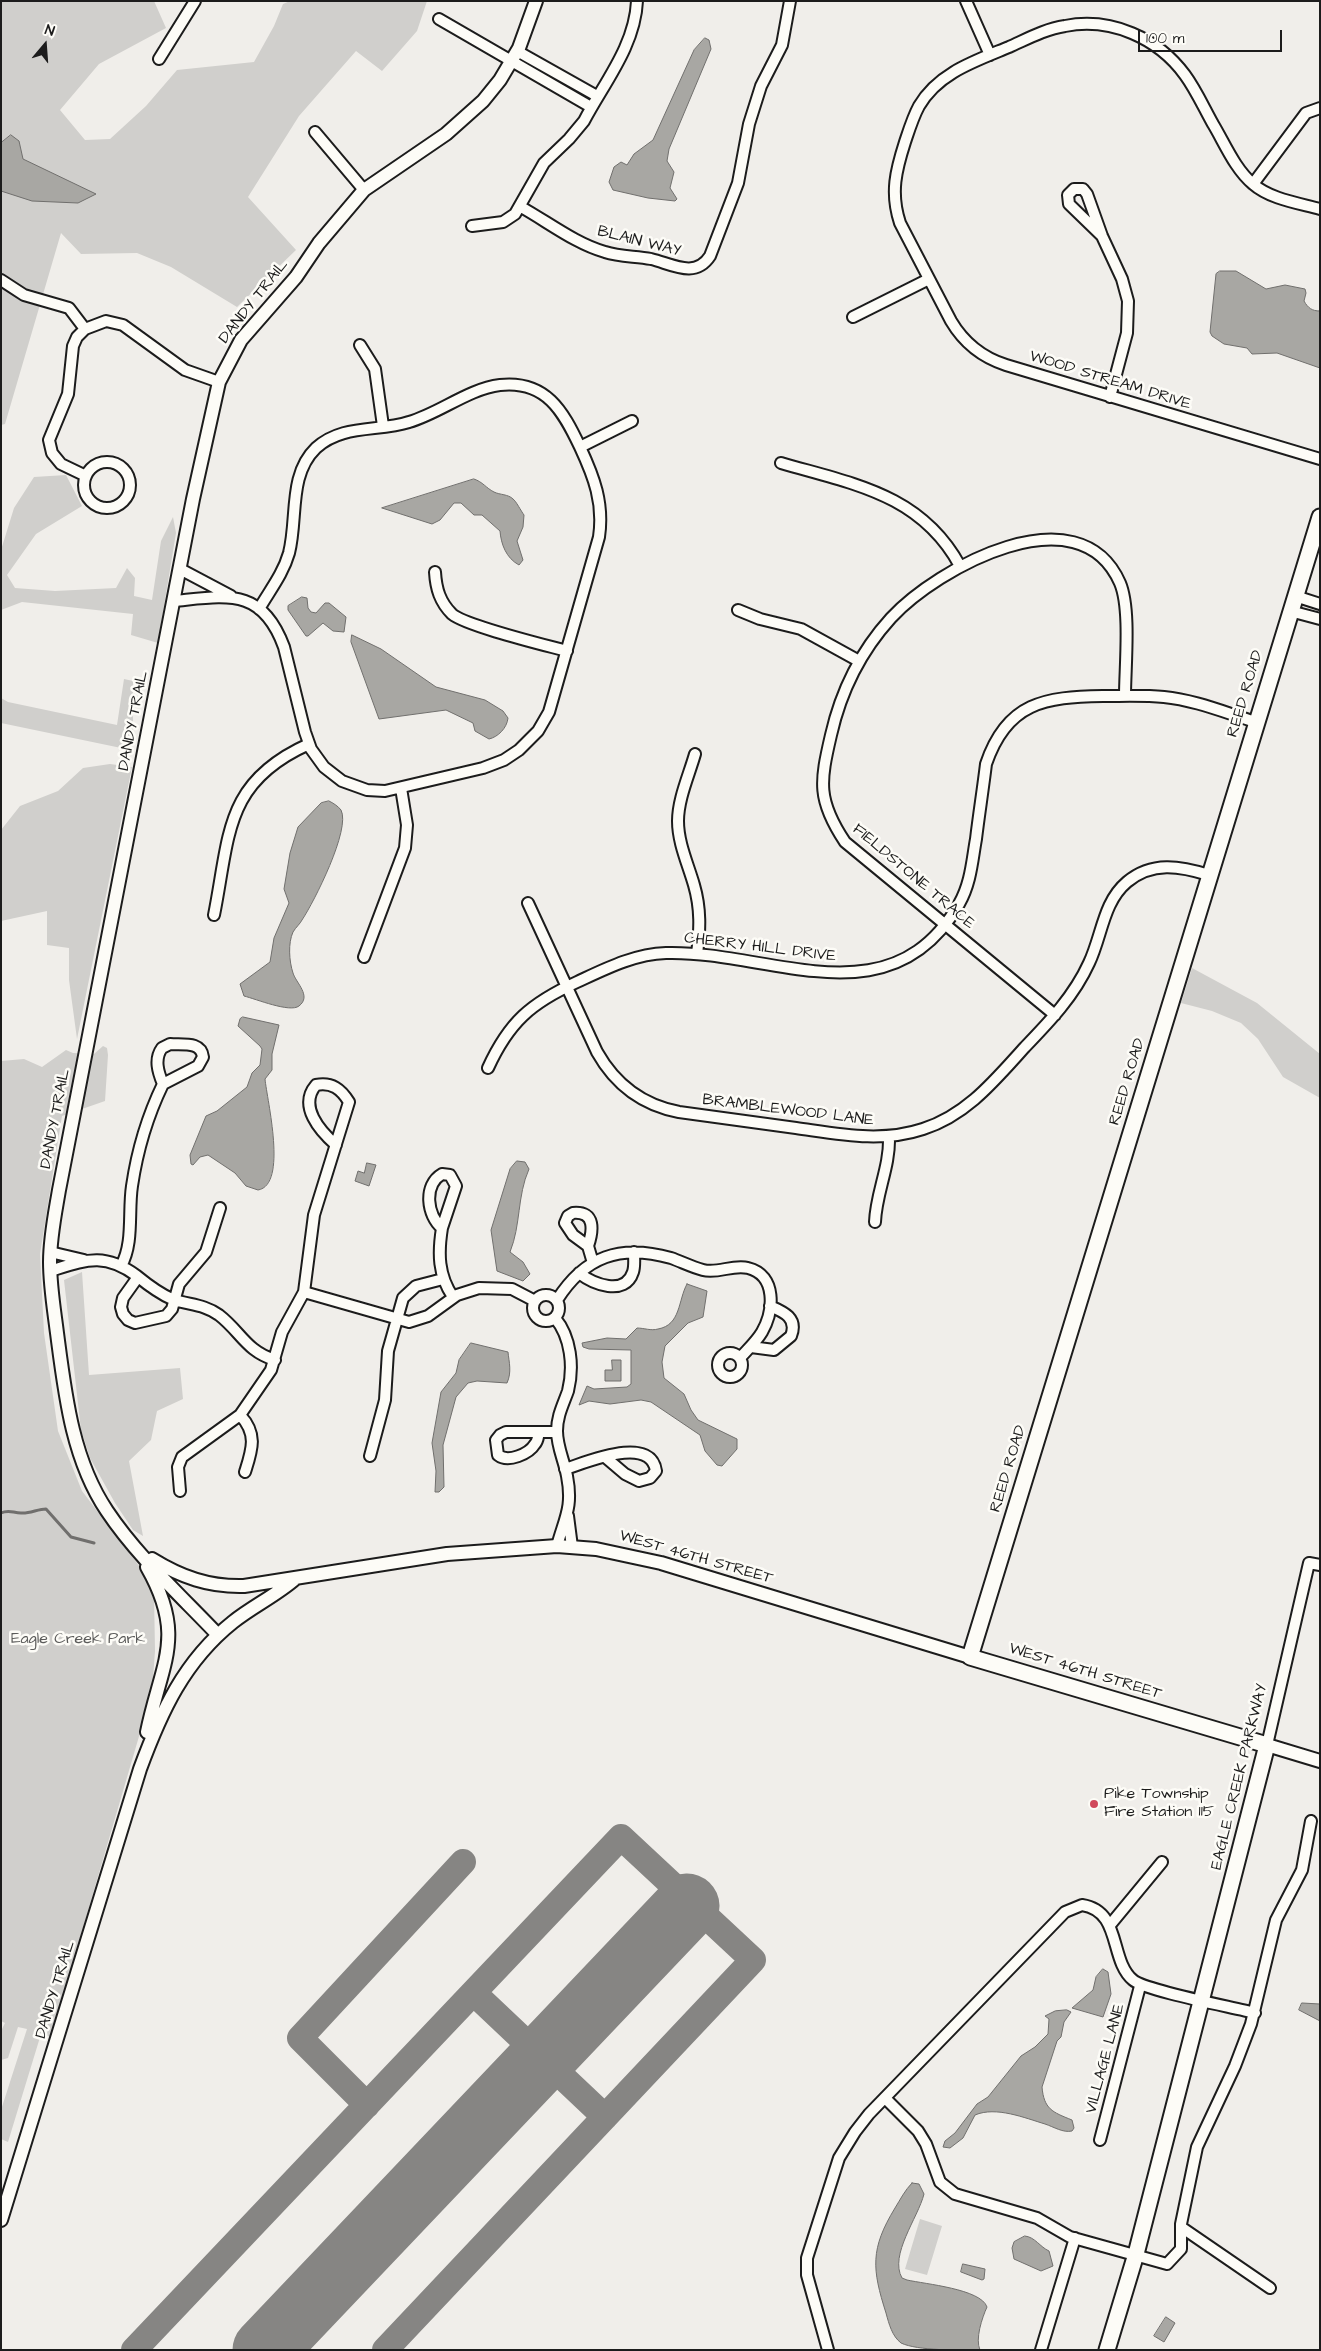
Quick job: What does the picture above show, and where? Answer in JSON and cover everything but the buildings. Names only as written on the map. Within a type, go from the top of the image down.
[{"type":"main road","name":"REED ROAD","points":[[970,1657],[1320,517]]},
{"type":"main road","name":"WEST 46TH STREET","points":[[970,1657],[1267,1745]]},
{"type":"main road","name":"EAGLE CREEK PARKWAY","points":[[1106,2350],[1136,2254],[1267,1745]]},
{"type":"street","points":[[159,59],[195,1]]},
{"type":"street","name":"DANDY TRAIL","points":[[137,1550],[103,1504],[79,1452],[63,1383],[50,1271],[50,1252],[59,1190],[180,569],[219,382],[241,340],[296,276],[319,243],[364,190],[460,123],[483,101],[514,56],[536,1]]},
{"type":"street","points":[[472,226],[502,222],[515,214],[521,207],[540,169],[576,132],[630,39],[636,20],[637,1]]},
{"type":"street","name":"BLAIN WAY","points":[[521,207],[587,246],[607,253],[650,259],[686,270],[699,267],[710,256],[738,184],[749,124],[761,86],[782,44],[790,1]]},
{"type":"street","points":[[966,1],[990,55]]},
{"type":"street","points":[[439,19],[597,96]]},
{"type":"street","name":"WOOD STREAM DRIVE","points":[[1253,184],[1237,166],[1184,73],[1161,50],[1134,34],[1103,25],[1067,25],[1050,29],[956,71],[928,93],[914,117],[896,170],[894,192],[896,210],[956,329],[970,346],[985,357],[1006,365],[1320,459]]},
{"type":"street","points":[[514,56],[591,107]]},
{"type":"street","points":[[1320,108],[1306,113],[1253,184],[1266,192],[1320,209]]},
{"type":"street","points":[[315,132],[364,190]]},
{"type":"street","points":[[1102,236],[1122,279],[1129,310],[1126,342],[1110,396]]},
{"type":"street","points":[[853,317],[930,278]]},
{"type":"street","points":[[1,280],[24,294],[69,308],[85,329]]},
{"type":"street","points":[[86,476],[61,464],[52,454],[49,444],[51,431],[68,394],[73,346],[77,337],[85,329],[106,321],[123,325],[185,370],[219,382]]},
{"type":"street","points":[[360,345],[375,369],[383,426]]},
{"type":"street","points":[[180,569],[232,596],[243,599],[259,609],[272,622],[281,638],[309,744],[324,767],[346,783],[367,790],[385,791],[482,768],[504,760],[538,731],[549,712],[596,552],[601,528],[601,509],[597,485],[568,421],[555,403],[537,390],[515,385],[489,387],[408,423],[349,431],[333,436],[315,449],[306,460],[298,480],[292,539],[286,561],[275,586],[259,609]]},
{"type":"street","points":[[580,447],[632,421]]},
{"type":"street","points":[[780,463],[868,489],[901,503],[929,524],[946,543],[960,566]]},
{"type":"street","points":[[99,464],[116,464],[128,476],[128,494],[125,500],[116,506],[99,507],[86,495],[84,486],[86,476],[99,464]]},
{"type":"street","name":"FIELDSTONE TRACE","points":[[1055,1015],[845,842],[827,812],[822,786],[824,764],[839,706],[859,661],[879,632],[899,610],[929,584],[960,566],[998,550],[1052,539],[1078,543],[1101,557],[1116,574],[1125,599],[1125,696]]},
{"type":"street","points":[[436,572],[436,586],[443,604],[458,618],[567,651]]},
{"type":"street","points":[[174,601],[232,596]]},
{"type":"street","points":[[1293,603],[1320,604]]},
{"type":"street","points":[[1293,603],[1320,619]]},
{"type":"street","points":[[738,610],[760,619],[801,629],[859,661]]},
{"type":"street","name":"CHERRY HILL DRIVE","points":[[488,1068],[499,1044],[522,1016],[547,997],[638,957],[665,953],[697,954],[824,972],[852,973],[879,969],[900,961],[930,941],[946,925],[960,902],[969,882],[974,860],[986,764],[999,735],[1018,715],[1033,706],[1050,699],[1063,697],[1163,697],[1186,700],[1256,722]]},
{"type":"street","points":[[214,916],[232,825],[244,795],[257,777],[270,765],[309,744]]},
{"type":"street","points":[[695,754],[680,804],[678,822],[681,844],[698,903],[700,926],[697,954]]},
{"type":"street","points":[[364,956],[405,848],[407,825],[401,788]]},
{"type":"street","name":"BRAMBLEWOOD LANE","points":[[528,903],[606,1068],[627,1090],[646,1101],[679,1112],[870,1138],[889,1137],[923,1129],[963,1109],[983,1092],[1055,1015],[1084,976],[1110,904],[1126,882],[1145,871],[1162,866],[1189,869],[1209,874]]},
{"type":"street","points":[[121,1266],[127,1250],[133,1177],[150,1118],[164,1084],[198,1066],[203,1057],[199,1047],[170,1044],[162,1048],[158,1061],[159,1073],[164,1084]]},
{"type":"street","points":[[180,1491],[178,1467],[182,1457],[240,1415],[265,1381],[275,1360],[284,1328],[304,1292],[311,1229],[349,1102],[333,1086],[326,1083],[316,1085],[310,1096],[309,1107],[324,1134],[336,1145]]},
{"type":"street","points":[[875,1222],[877,1203],[888,1164],[889,1137]]},
{"type":"street","points":[[442,1228],[434,1220],[430,1201],[435,1180],[442,1174],[447,1174],[454,1178],[456,1187],[442,1228],[439,1265],[443,1279],[453,1298]]},
{"type":"street","points":[[138,1277],[122,1300],[122,1311],[128,1320],[136,1323],[166,1316],[171,1310],[182,1280],[196,1266],[206,1252],[220,1208]]},
{"type":"street","points":[[588,1246],[593,1263]]},
{"type":"street","points":[[50,1252],[85,1260],[103,1260],[121,1266],[156,1292],[174,1300],[194,1304],[216,1313],[255,1352],[275,1360]]},
{"type":"street","points":[[579,1272],[601,1284],[620,1286],[626,1283],[632,1273],[634,1252]]},
{"type":"street","points":[[557,1300],[579,1272],[593,1263],[609,1256],[634,1252],[672,1259],[704,1270],[739,1266],[752,1269],[766,1280],[770,1292],[770,1306],[766,1324],[751,1347],[740,1358]]},
{"type":"street","points":[[50,1271],[85,1260]]},
{"type":"street","points":[[370,1456],[383,1408],[388,1351],[403,1298],[411,1289],[443,1279]]},
{"type":"street","points":[[304,1292],[396,1320],[409,1322],[422,1319],[453,1298],[479,1288],[503,1287],[522,1292],[535,1301]]},
{"type":"street","points":[[535,1301],[547,1295],[557,1300]]},
{"type":"street","points":[[535,1301],[533,1310],[538,1318],[546,1321],[555,1318],[559,1309],[557,1300]]},
{"type":"street","points":[[751,1347],[774,1350],[791,1336],[793,1326],[790,1317],[770,1306]]},
{"type":"street","points":[[555,1318],[566,1337],[571,1367],[569,1385],[558,1419],[557,1432],[569,1492],[568,1516],[572,1547]]},
{"type":"street","points":[[240,1415],[248,1424],[253,1439],[245,1472]]},
{"type":"street","points":[[539,1432],[535,1445],[523,1454],[504,1459],[498,1455],[496,1440],[501,1434],[539,1432],[557,1432]]},
{"type":"street","points":[[565,1469],[605,1457]]},
{"type":"street","points":[[556,1546],[564,1521],[568,1516]]},
{"type":"street","name":"WEST 46TH STREET","points":[[140,1769],[154,1729],[169,1698],[191,1665],[218,1635],[241,1616],[279,1592],[298,1577],[447,1554],[556,1546],[622,1554],[661,1563],[970,1657]]},
{"type":"street","points":[[137,1550],[182,1576],[208,1584],[253,1586],[298,1577]]},
{"type":"street","points":[[137,1550],[218,1635]]},
{"type":"street","points":[[137,1550],[161,1595],[166,1614],[169,1640],[166,1666],[151,1713],[140,1769]]},
{"type":"street","name":"EAGLE CREEK PARKWAY","points":[[1267,1745],[1315,1564]]},
{"type":"street","name":"WEST 46TH STREET","points":[[1267,1745],[1320,1761]]},
{"type":"street","name":"DANDY TRAIL","points":[[1,2220],[140,1769]]},
{"type":"street","points":[[885,2098],[918,2131],[926,2144],[937,2176],[946,2189],[958,2195],[1037,2218],[1075,2238],[1168,2264],[1182,2249],[1181,2227],[1197,2147],[1239,2057],[1255,2013],[1274,1927],[1280,1909],[1302,1873],[1311,1821]]},
{"type":"street","points":[[1110,1925],[1162,1862]]},
{"type":"street","points":[[828,2350],[807,2275],[806,2258],[839,2158],[855,2132],[885,2098],[1065,1912],[1076,1906],[1086,1906],[1096,1910],[1110,1925],[1124,1970],[1140,1986],[1255,2013]]},
{"type":"street","name":"VILLAGE LANE","points":[[1100,2140],[1140,1986]]},
{"type":"street","points":[[1181,2227],[1270,2288]]},
{"type":"street","points":[[1041,2350],[1075,2238]]},
{"type":"green space","points":[[1,1],[154,1],[166,28],[99,64],[60,110],[85,140],[110,139],[146,106],[177,70],[254,62],[274,26],[283,4],[290,1],[427,1],[417,31],[382,71],[356,51],[299,116],[248,197],[296,250],[237,307],[171,267],[137,253],[81,254],[61,233],[5,424],[1,425]]},
{"type":"green space","points":[[66,475],[82,506],[36,534],[7,575],[15,588],[55,591],[116,588],[127,568],[135,578],[134,596],[152,600],[161,541],[173,517],[176,533],[158,643],[131,635],[133,614],[22,602],[1,610],[1,550],[14,508],[34,477]]},
{"type":"green space","points":[[124,679],[133,681],[133,729],[126,749],[1,723],[1,698],[8,702],[117,725]]},
{"type":"green space","points":[[110,764],[132,767],[77,1039],[69,980],[69,948],[47,945],[47,911],[1,921],[1,830],[20,806],[58,791],[83,768]]},
{"type":"green space","points":[[1192,968],[1257,1003],[1320,1054],[1320,1098],[1283,1077],[1258,1039],[1241,1023],[1212,1011],[1181,1003]]},
{"type":"green space","name":"Eagle Creek Park","points":[[103,1046],[107,1048],[108,1055],[105,1101],[62,1116],[40,1254],[44,1333],[58,1431],[82,1491],[140,1567],[154,1594],[155,1651],[152,1692],[51,2037],[41,2034],[8,2142],[1,2139],[1,2110],[27,2029],[18,2027],[8,2058],[1,2060],[2,2029],[5,2023],[1,2021],[1,1061],[24,1059],[42,1067],[66,1050],[73,1053],[94,1054]]},
{"type":"green space","points":[[82,1272],[89,1375],[180,1368],[183,1399],[157,1411],[151,1440],[129,1461],[143,1536],[133,1530],[115,1503],[90,1458],[81,1430],[64,1280]]},
{"type":"green space","points":[[920,2219],[942,2226],[927,2275],[905,2269]]},
{"type":"shaded area","points":[[705,38],[709,40],[711,49],[669,149],[667,161],[674,172],[670,188],[677,199],[675,201],[648,198],[613,190],[609,182],[614,167],[621,162],[627,165],[634,154],[653,140],[694,50]]},
{"type":"shaded area","points":[[11,135],[19,141],[23,159],[96,194],[78,203],[32,201],[1,191],[1,143]]},
{"type":"shaded area","points":[[1220,271],[1236,271],[1266,289],[1285,285],[1305,289],[1304,301],[1312,310],[1320,311],[1320,368],[1277,353],[1252,354],[1247,348],[1224,344],[1212,336],[1210,332],[1216,274]]},
{"type":"shaded area","points":[[474,479],[494,492],[511,497],[524,515],[523,527],[517,541],[523,560],[519,565],[511,559],[505,550],[500,531],[482,515],[474,515],[461,503],[454,503],[440,520],[432,524],[382,508]]},
{"type":"shaded area","points":[[302,597],[307,598],[308,608],[311,612],[316,613],[325,603],[329,603],[346,617],[344,632],[333,631],[323,623],[306,636],[288,610],[288,606]]},
{"type":"shaded area","points":[[352,635],[381,649],[436,687],[485,700],[503,711],[508,718],[504,729],[489,739],[475,731],[473,723],[446,710],[379,719],[351,642]]},
{"type":"shaded area","points":[[329,801],[341,810],[343,819],[341,833],[322,882],[308,911],[293,932],[290,941],[292,968],[304,994],[303,1002],[295,1008],[288,1008],[244,996],[240,984],[270,962],[274,938],[289,903],[284,889],[290,853],[298,827],[321,803]]},
{"type":"shaded area","points":[[243,1017],[279,1025],[272,1054],[272,1070],[265,1079],[274,1140],[272,1174],[267,1185],[258,1190],[246,1186],[235,1173],[208,1155],[200,1157],[193,1165],[191,1164],[190,1155],[206,1116],[217,1111],[247,1087],[252,1073],[260,1065],[262,1049],[238,1026],[240,1019]]},
{"type":"shaded area","points":[[517,1161],[525,1162],[529,1169],[525,1179],[516,1231],[510,1252],[523,1262],[530,1274],[523,1281],[497,1271],[491,1230],[510,1169]]},
{"type":"shaded area","points":[[367,1163],[376,1165],[369,1186],[355,1181],[358,1171],[364,1173]]},
{"type":"shaded area","points":[[687,1284],[707,1291],[703,1317],[688,1323],[665,1346],[662,1362],[664,1378],[684,1394],[698,1420],[737,1439],[737,1449],[722,1466],[717,1465],[705,1451],[700,1435],[651,1402],[641,1400],[610,1404],[589,1401],[579,1405],[587,1386],[594,1389],[627,1387],[631,1384],[631,1350],[589,1349],[583,1347],[582,1343],[607,1338],[626,1339],[637,1328],[653,1330],[665,1327],[675,1317]]},
{"type":"shaded area","points":[[471,1343],[508,1352],[509,1379],[507,1383],[477,1381],[468,1383],[456,1397],[443,1445],[444,1487],[439,1492],[435,1492],[436,1471],[432,1443],[441,1392],[456,1373],[459,1360]]},
{"type":"shaded area","points":[[612,1360],[621,1360],[621,1381],[605,1381],[605,1370],[612,1370]]},
{"type":"shaded area","points":[[1103,1969],[1108,1972],[1111,1994],[1103,2017],[1072,2008],[1093,1990],[1096,1977]]},
{"type":"shaded area","points":[[1302,2003],[1320,2004],[1320,2021],[1299,2010]]},
{"type":"shaded area","points":[[1067,2010],[1071,2012],[1064,2022],[1061,2037],[1057,2041],[1042,2087],[1045,2100],[1050,2109],[1072,2120],[1074,2128],[1072,2131],[1062,2130],[1020,2116],[1001,2112],[983,2113],[975,2115],[963,2138],[950,2148],[943,2147],[945,2141],[955,2133],[977,2104],[988,2097],[1021,2056],[1035,2047],[1048,2034],[1049,2019],[1045,2016],[1055,2011]]},
{"type":"shaded area","points":[[912,2183],[919,2184],[924,2194],[906,2236],[899,2259],[899,2269],[902,2278],[952,2288],[983,2301],[987,2307],[981,2323],[978,2340],[980,2350],[939,2350],[908,2346],[901,2343],[891,2330],[878,2284],[876,2271],[877,2248],[887,2222]]},
{"type":"shaded area","points":[[1025,2236],[1032,2238],[1049,2251],[1053,2266],[1041,2271],[1014,2259],[1012,2248],[1014,2242]]},
{"type":"shaded area","points":[[963,2264],[985,2269],[984,2279],[982,2280],[961,2272]]},
{"type":"shaded area","points":[[1166,2317],[1175,2323],[1164,2342],[1154,2336]]},
{"type":"waterway","points":[[1,1513],[9,1511],[24,1513],[46,1509],[71,1537],[94,1543]]},
{"type":"taxiway","points":[[134,2350],[621,1837],[753,1960],[385,2350]]},
{"type":"taxiway","points":[[367,2105],[300,2038],[463,1862]]},
{"type":"taxiway","points":[[478,1997],[605,2117]]},
{"type":"runway","points":[[265,2350],[687,1906]]},
{"type":"place","name":"Pike Township Fire Station 115","points":[[1094,1804]]}]
